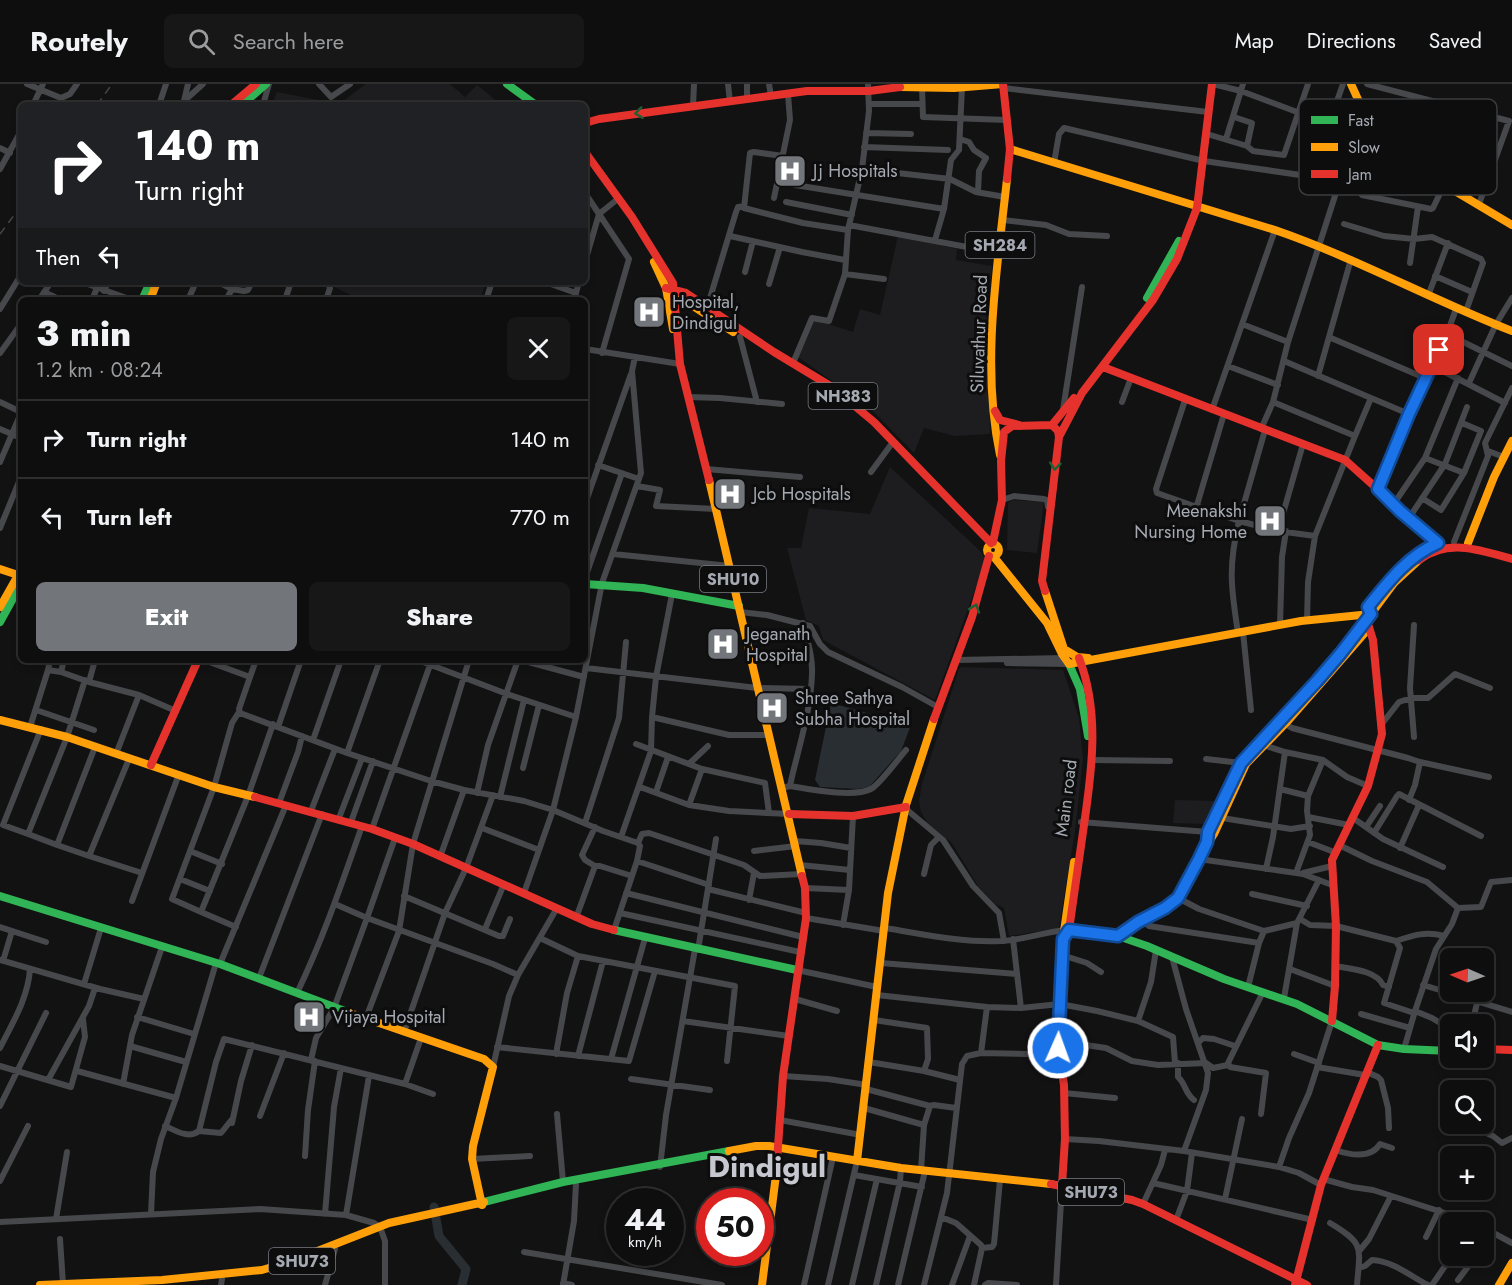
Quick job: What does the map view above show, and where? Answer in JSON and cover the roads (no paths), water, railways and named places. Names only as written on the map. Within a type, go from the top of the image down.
[{"type":"main road","points":[[235,102],[256,84]]},
{"type":"main road","points":[[246,102],[267,84]]},
{"type":"main road","points":[[498,84],[522,102]]},
{"type":"main road","points":[[507,84],[532,102]]},
{"type":"main road","points":[[1080,660],[1064,649],[1036,584],[1048,535],[1059,437],[1082,393],[1142,310],[1178,245],[1195,205],[1204,161],[1212,84]]},
{"type":"main road","points":[[1351,84],[1358,99]]},
{"type":"main road","points":[[588,122],[788,94],[806,88],[1003,86]]},
{"type":"main road","name":"Siluvathur Road","points":[[1001,461],[994,427],[991,358],[1010,149],[1003,86]]},
{"type":"main road","points":[[1010,149],[1318,245],[1392,277],[1428,296],[1512,331]]},
{"type":"main road","name":"SHU10","points":[[588,157],[672,291],[680,364],[730,566],[757,688],[786,787],[789,814],[805,888],[806,915],[783,1076],[777,1149]]},
{"type":"main road","name":"SHU10","points":[[588,165],[616,200]]},
{"type":"main road","points":[[1462,195],[1512,225]]},
{"type":"main road","name":"SHU10","points":[[672,291],[672,327],[678,343]]},
{"type":"main road","name":"NH383","points":[[672,291],[686,293],[832,387],[859,408],[977,530],[992,549]]},
{"type":"main road","name":"NH383","points":[[672,291],[740,337],[843,400],[992,549]]},
{"type":"main road","points":[[1052,425],[1142,310]]},
{"type":"main road","points":[[1103,367],[1345,460],[1438,543]]},
{"type":"main road","name":"Siluvathur Road","points":[[993,406],[996,417],[1000,420],[1019,425]]},
{"type":"main road","points":[[857,1161],[886,902],[906,808],[938,707],[986,578],[1002,500],[1001,461],[1004,432],[1007,428],[1019,425],[1052,425],[1056,428],[1059,437]]},
{"type":"main road","points":[[1468,543],[1512,441]]},
{"type":"main road","points":[[977,530],[987,533],[997,527]]},
{"type":"main road","points":[[1118,936],[1178,898],[1207,842],[1214,834],[1246,764],[1285,724],[1368,618],[1405,564],[1420,552],[1438,543],[1468,543],[1512,554]]},
{"type":"main road","points":[[1207,842],[1208,832],[1241,763],[1317,681],[1409,569],[1437,550],[1454,547],[1512,559]]},
{"type":"main road","name":"Main road","points":[[992,549],[1048,625],[1076,675],[1088,739],[1089,762],[1083,822]]},
{"type":"main road","points":[[0,569],[18,575]]},
{"type":"main road","points":[[0,608],[18,579]]},
{"type":"main road","points":[[1014,579],[1036,584]]},
{"type":"main road","points":[[0,622],[18,581]]},
{"type":"main road","points":[[588,584],[672,594],[740,609]]},
{"type":"main road","points":[[1067,661],[1096,659],[1307,621],[1360,614],[1368,618]]},
{"type":"main road","points":[[1332,1021],[1336,926],[1332,866],[1337,848],[1368,786],[1378,751],[1381,726],[1373,640],[1368,618]]},
{"type":"main road","name":"Main road","points":[[1062,1185],[1065,1139],[1064,1093],[1058,1044],[1062,955],[1094,760],[1092,717],[1080,660]]},
{"type":"main road","points":[[151,765],[197,663]]},
{"type":"main road","points":[[0,720],[67,737],[214,787],[339,818],[372,829],[413,844],[576,918],[614,930],[797,970]]},
{"type":"main road","points":[[789,814],[853,816],[906,808]]},
{"type":"main road","points":[[0,896],[218,964],[334,1008],[484,1059],[493,1067],[477,1125],[472,1160],[481,1204]]},
{"type":"main road","points":[[1065,933],[1118,936],[1224,979],[1284,998],[1378,1045],[1440,1051]]},
{"type":"main road","points":[[1296,1282],[1322,1182],[1378,1045]]},
{"type":"main road","points":[[1494,1049],[1512,1050]]},
{"type":"main road","points":[[760,1285],[778,1158],[777,1149]]},
{"type":"main road","name":"SHU73","points":[[168,1285],[221,1282],[268,1270],[381,1229],[563,1182],[660,1165],[777,1149],[901,1168],[1062,1185],[1143,1204],[1296,1282],[1307,1285]]},
{"type":"main road","name":"SHU73","points":[[481,1204],[660,1165]]},
{"type":"main road","name":"SHU73","points":[[40,1285],[162,1280],[288,1267],[381,1229]]},
{"type":"main road","points":[[1499,1285],[1511,1269]]},
{"type":"street","points":[[27,84],[42,87],[61,98],[70,94],[77,84]]},
{"type":"street","points":[[160,102],[166,84]]},
{"type":"street","points":[[183,102],[188,84]]},
{"type":"street","points":[[184,102],[203,84]]},
{"type":"street","points":[[264,102],[267,84]]},
{"type":"street","points":[[319,84],[331,97],[350,84]]},
{"type":"street","points":[[693,106],[694,84]]},
{"type":"street","points":[[728,84],[730,102]]},
{"type":"street","points":[[747,84],[747,99]]},
{"type":"street","points":[[769,84],[771,96]]},
{"type":"street","points":[[1207,134],[1247,146],[1253,151],[1286,154],[1298,112],[1212,84]]},
{"type":"street","points":[[1226,139],[1243,84]]},
{"type":"street","points":[[1303,99],[1308,84]]},
{"type":"street","points":[[1338,99],[1343,84]]},
{"type":"street","points":[[1369,84],[1394,87],[1431,99]]},
{"type":"street","points":[[935,240],[950,179],[951,160],[958,152],[960,139],[961,119],[957,86]]},
{"type":"street","points":[[1003,86],[1208,112]]},
{"type":"street","points":[[34,102],[42,87]]},
{"type":"street","points":[[922,87],[923,117],[1007,120]]},
{"type":"street","points":[[793,363],[812,318],[829,321],[845,274],[849,228],[862,169],[869,104],[868,88]]},
{"type":"street","points":[[774,198],[790,120],[788,94]]},
{"type":"street","points":[[869,104],[922,104]]},
{"type":"street","points":[[1497,156],[1512,112]]},
{"type":"street","points":[[1234,117],[1252,123],[1247,146]]},
{"type":"street","points":[[1054,163],[1060,130],[1064,128],[1204,161],[1299,175]]},
{"type":"street","points":[[866,133],[911,134]]},
{"type":"street","points":[[0,169],[18,137]]},
{"type":"street","points":[[960,139],[969,142],[986,158],[979,171],[978,192]]},
{"type":"street","points":[[864,147],[948,150]]},
{"type":"street","points":[[0,148],[10,153]]},
{"type":"street","points":[[744,207],[750,153],[783,156]]},
{"type":"street","points":[[862,169],[950,179],[978,192],[1005,197]]},
{"type":"street","points":[[795,185],[944,209]]},
{"type":"street","points":[[1251,710],[1240,632],[1230,584],[1232,549],[1288,342],[1334,195]]},
{"type":"street","points":[[1362,195],[1433,208],[1439,195]]},
{"type":"street","points":[[1479,204],[1482,195]]},
{"type":"street","points":[[588,198],[629,259],[602,353]]},
{"type":"street","points":[[588,251],[598,214],[616,200]]},
{"type":"street","points":[[786,202],[852,215]]},
{"type":"street","points":[[707,308],[738,207],[802,224],[935,240],[999,253]]},
{"type":"street","points":[[1410,263],[1418,207]]},
{"type":"street","points":[[1003,220],[1046,225],[1069,234],[1107,236]]},
{"type":"street","points":[[1344,224],[1384,236],[1432,237],[1483,261],[1472,292],[1425,378],[1378,489]]},
{"type":"street","points":[[1212,410],[1275,230]]},
{"type":"street","points":[[971,235],[1000,240]]},
{"type":"street","points":[[730,236],[845,260]]},
{"type":"street","points":[[745,272],[753,241]]},
{"type":"street","points":[[1428,296],[1448,243]]},
{"type":"street","points":[[769,284],[780,248]]},
{"type":"street","points":[[1318,376],[1351,259]]},
{"type":"street","points":[[845,274],[884,279]]},
{"type":"street","points":[[1435,276],[1472,292]]},
{"type":"street","points":[[0,309],[18,280]]},
{"type":"street","points":[[41,297],[49,285]]},
{"type":"street","points":[[89,285],[123,297]]},
{"type":"street","points":[[95,297],[105,285]]},
{"type":"street","points":[[225,285],[244,291],[248,290],[250,285]]},
{"type":"street","points":[[551,285],[575,296]]},
{"type":"street","points":[[1062,414],[1082,287]]},
{"type":"street","points":[[228,297],[232,288]]},
{"type":"street","points":[[44,292],[55,297]]},
{"type":"street","points":[[1469,383],[1496,324],[1509,309],[1512,298]]},
{"type":"street","points":[[1242,324],[1288,342]]},
{"type":"street","points":[[0,353],[18,329]]},
{"type":"street","points":[[1447,334],[1512,366]]},
{"type":"street","points":[[14,335],[18,337]]},
{"type":"street","points":[[740,337],[757,402]]},
{"type":"street","points":[[1330,338],[1425,378]]},
{"type":"street","points":[[588,351],[680,364]]},
{"type":"street","points":[[588,495],[635,357]]},
{"type":"street","points":[[1284,361],[1409,414]]},
{"type":"street","points":[[1431,365],[1505,403]]},
{"type":"street","points":[[1228,366],[1278,385]]},
{"type":"street","points":[[588,640],[602,584],[642,466],[632,371]]},
{"type":"street","points":[[1122,402],[1131,378]]},
{"type":"street","points":[[1393,505],[1425,458],[1458,378]]},
{"type":"street","points":[[1454,542],[1488,456],[1485,443],[1512,388]]},
{"type":"street","points":[[689,397],[782,404]]},
{"type":"street","points":[[1307,621],[1308,582],[1315,536],[1371,398]]},
{"type":"street","points":[[1185,400],[1155,490],[1239,521],[1315,536]]},
{"type":"street","points":[[0,402],[18,411]]},
{"type":"street","points":[[1273,402],[1355,436]]},
{"type":"street","points":[[1409,518],[1444,465],[1467,407]]},
{"type":"street","points":[[1196,506],[1224,414]]},
{"type":"street","points":[[0,462],[18,419]]},
{"type":"street","points":[[1422,498],[1441,510],[1464,474],[1481,432],[1462,423]]},
{"type":"street","points":[[0,429],[18,437]]},
{"type":"street","points":[[1280,625],[1282,531],[1304,444]]},
{"type":"street","points":[[871,472],[890,447]]},
{"type":"street","points":[[1488,451],[1504,457]]},
{"type":"street","points":[[1425,458],[1464,474]]},
{"type":"street","points":[[598,465],[660,490],[656,506],[716,509]]},
{"type":"street","points":[[706,468],[800,477]]},
{"type":"street","points":[[588,569],[622,473]]},
{"type":"street","points":[[0,528],[18,484]]},
{"type":"street","points":[[1002,500],[1014,496],[1047,500],[1048,535]]},
{"type":"street","points":[[613,554],[730,566]]},
{"type":"street","points":[[621,837],[651,751],[656,677],[672,594]]},
{"type":"street","points":[[740,609],[803,623],[813,629],[820,644],[828,652],[938,707]]},
{"type":"street","points":[[803,623],[811,656],[812,673],[786,787],[824,792],[863,791],[872,788],[906,750]]},
{"type":"street","points":[[1414,625],[1411,661],[1414,737]]},
{"type":"street","points":[[585,823],[619,718],[626,642]]},
{"type":"street","points":[[957,660],[968,662],[1067,661]]},
{"type":"street","points":[[30,727],[49,663]]},
{"type":"street","points":[[61,672],[63,663]]},
{"type":"street","points":[[28,834],[94,663]]},
{"type":"street","points":[[236,927],[172,899],[214,787],[232,723],[239,712],[255,663]]},
{"type":"street","points":[[201,912],[222,864],[300,663]]},
{"type":"street","points":[[314,741],[340,663]]},
{"type":"street","points":[[347,753],[379,663]]},
{"type":"street","points":[[366,1018],[399,931],[413,844],[468,663]]},
{"type":"street","points":[[477,793],[488,745],[519,663]]},
{"type":"street","points":[[531,663],[584,677]]},
{"type":"street","points":[[524,893],[553,810],[576,717],[586,663]]},
{"type":"street","points":[[225,664],[250,677]]},
{"type":"street","points":[[372,829],[392,768],[435,664],[507,694],[576,717]]},
{"type":"street","points":[[586,668],[757,688],[810,689]]},
{"type":"street","points":[[48,670],[139,694],[176,711]]},
{"type":"street","points":[[1381,726],[1399,702],[1411,698],[1428,698],[1455,674],[1490,688]]},
{"type":"street","points":[[116,754],[139,694]]},
{"type":"street","points":[[500,797],[524,700]]},
{"type":"street","points":[[523,768],[539,705]]},
{"type":"street","points":[[36,710],[94,729]]},
{"type":"street","points":[[239,712],[335,749],[431,781],[477,793],[524,801],[638,843]]},
{"type":"street","points":[[652,717],[729,735],[769,735]]},
{"type":"street","points":[[1285,724],[1292,728],[1420,762],[1489,777]]},
{"type":"street","points":[[0,833],[41,729]]},
{"type":"street","points":[[151,1214],[153,1172],[194,1034],[218,964],[236,927],[283,804],[302,736]]},
{"type":"street","points":[[636,744],[702,769],[765,783],[769,813]]},
{"type":"street","points":[[689,764],[708,746]]},
{"type":"street","points":[[1263,746],[1323,760],[1347,777],[1368,786]]},
{"type":"street","points":[[57,845],[95,747]]},
{"type":"street","points":[[311,811],[335,749]]},
{"type":"street","points":[[1266,869],[1275,827],[1285,752]]},
{"type":"street","points":[[656,792],[668,757]]},
{"type":"street","points":[[339,818],[362,758]]},
{"type":"street","points":[[89,856],[129,759]]},
{"type":"street","points":[[1206,759],[1241,763]]},
{"type":"street","points":[[1094,760],[1170,762]]},
{"type":"street","points":[[1300,873],[1310,826],[1308,796],[1323,760]]},
{"type":"street","points":[[351,822],[373,761]]},
{"type":"street","points":[[1409,800],[1420,762]]},
{"type":"street","points":[[689,805],[702,769]]},
{"type":"street","points":[[132,901],[179,774]]},
{"type":"street","points":[[640,787],[689,805],[729,811],[789,814]]},
{"type":"street","points":[[1280,789],[1308,796]]},
{"type":"street","points":[[440,856],[464,790]]},
{"type":"street","points":[[1374,833],[1399,794],[1480,836]]},
{"type":"street","points":[[404,1032],[445,913],[466,868],[493,795]]},
{"type":"street","points":[[1400,848],[1419,805]]},
{"type":"street","points":[[1366,827],[1380,806]]},
{"type":"street","points":[[906,808],[939,837],[973,886],[999,914],[1004,941]]},
{"type":"street","points":[[259,978],[322,814]]},
{"type":"street","points":[[843,925],[849,890],[853,816]]},
{"type":"street","points":[[1308,817],[1351,822],[1366,827],[1400,848],[1443,867]]},
{"type":"street","points":[[1222,818],[1291,829],[1310,826]]},
{"type":"street","points":[[1083,822],[1208,832]]},
{"type":"street","points":[[2,825],[142,873]]},
{"type":"street","points":[[297,993],[335,904],[362,826]]},
{"type":"street","points":[[482,828],[539,850]]},
{"type":"street","points":[[595,828],[582,855],[585,860],[595,866],[632,876]]},
{"type":"street","points":[[638,843],[645,833],[744,865],[760,876],[801,869],[850,870]]},
{"type":"street","points":[[924,874],[931,845],[939,837]]},
{"type":"street","points":[[305,1156],[316,1038],[334,1008],[395,838]]},
{"type":"street","points":[[660,1165],[672,1084],[716,839]]},
{"type":"street","points":[[1308,842],[1337,848],[1427,882],[1458,908],[1481,907],[1491,882],[1512,880]]},
{"type":"street","points":[[614,930],[637,861],[640,846],[638,843]]},
{"type":"street","points":[[754,851],[795,844],[821,843],[851,848]]},
{"type":"street","points":[[190,852],[222,864]]},
{"type":"street","points":[[1199,859],[1300,873],[1332,885]]},
{"type":"street","points":[[637,861],[749,900],[843,925],[952,939],[1004,941],[1065,933]]},
{"type":"street","points":[[576,918],[595,866]]},
{"type":"street","points":[[1300,873],[1332,866]]},
{"type":"street","points":[[749,900],[754,873]]},
{"type":"street","points":[[180,879],[210,891]]},
{"type":"street","points":[[1284,998],[1299,921],[1319,880]]},
{"type":"street","points":[[485,928],[504,884]]},
{"type":"street","points":[[805,888],[849,890]]},
{"type":"street","points":[[626,894],[802,937]]},
{"type":"street","points":[[1252,894],[1307,906]]},
{"type":"street","points":[[404,896],[501,936],[510,919]]},
{"type":"street","points":[[1178,898],[1199,909],[1264,931],[1299,921],[1310,925],[1336,926],[1396,941],[1420,933],[1444,936]]},
{"type":"street","points":[[335,904],[399,931],[518,975]]},
{"type":"street","points":[[493,1067],[509,996],[518,975],[557,908]]},
{"type":"street","points":[[1404,1049],[1436,949],[1452,924],[1458,908]]},
{"type":"street","points":[[620,913],[800,952]]},
{"type":"street","points":[[1142,920],[1149,926],[1259,943]]},
{"type":"street","points":[[0,927],[46,942]]},
{"type":"street","points":[[84,984],[101,928]]},
{"type":"street","points":[[12,931],[2,961],[95,988],[144,999]]},
{"type":"street","points":[[1248,987],[1264,931]]},
{"type":"street","points":[[540,938],[578,956],[735,986],[726,1061]]},
{"type":"street","points":[[611,1059],[645,938]]},
{"type":"street","points":[[1012,939],[1021,1008]]},
{"type":"street","points":[[1396,941],[1400,948],[1384,1005],[1414,1012],[1440,1023]]},
{"type":"street","points":[[123,1084],[137,1017],[162,947]]},
{"type":"street","points":[[1138,1021],[1151,982],[1156,950]]},
{"type":"street","points":[[1062,955],[1087,963],[1101,972]]},
{"type":"street","points":[[556,1054],[567,993],[578,956]]},
{"type":"street","points":[[1173,957],[1208,1073],[1206,1090],[1184,1151]]},
{"type":"street","points":[[578,1056],[603,961]]},
{"type":"street","points":[[880,963],[1017,975]]},
{"type":"street","points":[[1335,966],[1371,974],[1383,985],[1389,987]]},
{"type":"street","points":[[0,1048],[21,1007],[29,983],[30,969]]},
{"type":"street","points":[[1290,969],[1335,986]]},
{"type":"street","points":[[797,970],[877,991],[987,1007],[1021,1008],[1060,1005],[1138,1021],[1173,1037],[1178,1077],[1186,1092],[1194,1100]]},
{"type":"street","points":[[497,1047],[627,1061],[631,1058],[656,971]]},
{"type":"street","points":[[1423,985],[1512,1012]]},
{"type":"street","points":[[48,1080],[82,1019],[95,988]]},
{"type":"street","points":[[1228,1065],[1235,1046],[1263,992]]},
{"type":"street","points":[[795,999],[837,1011]]},
{"type":"street","points":[[1474,1014],[1477,1003]]},
{"type":"street","points":[[981,1053],[987,1007]]},
{"type":"street","points":[[0,1106],[46,1013]]},
{"type":"street","points":[[1361,1014],[1410,1028]]},
{"type":"street","points":[[137,1017],[194,1034]]},
{"type":"street","points":[[0,1066],[71,1087],[85,1036],[82,1019]]},
{"type":"street","points":[[874,1020],[928,1029],[928,1059],[924,1071]]},
{"type":"street","points":[[683,1021],[789,1036]]},
{"type":"street","points":[[1279,1167],[1309,1093],[1332,1021]]},
{"type":"street","points":[[405,1084],[421,1038]]},
{"type":"street","points":[[1198,1043],[1203,1038],[1235,1046]]},
{"type":"street","points":[[199,1131],[216,1062],[223,1040],[226,1039],[405,1084],[433,1094]]},
{"type":"street","points":[[924,1285],[949,1173],[962,1064],[968,1056],[981,1053],[1027,1054],[1058,1044],[1106,1048],[1132,1061],[1158,1065],[1206,1062],[1213,1068],[1228,1065],[1266,1073],[1261,1114]]},
{"type":"street","points":[[165,1126],[185,1134],[195,1134],[199,1131],[220,1133],[233,1120],[241,1081],[252,1045]]},
{"type":"street","points":[[130,1046],[186,1062]]},
{"type":"street","points":[[260,1116],[284,1053]]},
{"type":"street","points":[[1294,1054],[1318,1065],[1378,1077],[1381,1080],[1388,1108],[1389,1128]]},
{"type":"street","points":[[869,1062],[924,1071],[960,1080]]},
{"type":"street","points":[[325,1214],[334,1107],[341,1068]]},
{"type":"street","points":[[77,1071],[176,1098]]},
{"type":"street","points":[[346,1215],[369,1076]]},
{"type":"street","points":[[783,1076],[828,1079],[867,1087],[930,1106],[956,1108]]},
{"type":"street","points":[[631,1079],[710,1090]]},
{"type":"street","points":[[1064,1093],[1115,1098]]},
{"type":"street","points":[[898,1285],[922,1187],[924,1125],[930,1106]]},
{"type":"street","points":[[864,1108],[924,1125]]},
{"type":"street","points":[[557,1114],[563,1182]]},
{"type":"street","points":[[1225,1199],[1242,1119]]},
{"type":"street","points":[[780,1120],[861,1134]]},
{"type":"street","points":[[0,1180],[28,1126]]},
{"type":"street","points":[[1487,1134],[1502,1143],[1512,1138]]},
{"type":"street","points":[[1065,1139],[1184,1151],[1279,1167],[1322,1182],[1373,1190],[1444,1212]]},
{"type":"street","points":[[1335,1149],[1346,1153],[1366,1155],[1374,1152],[1380,1144],[1392,1148]]},
{"type":"street","points":[[1143,1204],[1165,1150]]},
{"type":"street","points":[[56,1219],[67,1152]]},
{"type":"street","points":[[1176,1220],[1187,1191],[1192,1153]]},
{"type":"street","points":[[472,1160],[530,1156]]},
{"type":"street","points":[[804,1285],[833,1157]]},
{"type":"street","points":[[828,1285],[857,1161]]},
{"type":"street","points":[[876,1285],[900,1182],[901,1168]]},
{"type":"street","points":[[854,1175],[922,1187]]},
{"type":"street","points":[[852,1285],[877,1179]]},
{"type":"street","points":[[982,1248],[992,1247],[994,1244],[1000,1180]]},
{"type":"street","points":[[1153,1182],[1313,1220]]},
{"type":"street","points":[[572,1285],[563,1284],[574,1221],[576,1184]]},
{"type":"street","points":[[1056,1285],[1062,1185]]},
{"type":"street","points":[[1360,1250],[1370,1239],[1391,1196]]},
{"type":"street","points":[[0,1222],[238,1209],[346,1215],[374,1223],[381,1229],[385,1241],[385,1285]]},
{"type":"street","points":[[1426,1237],[1438,1210]]},
{"type":"street","points":[[941,1217],[956,1223],[982,1248]]},
{"type":"street","points":[[1330,1223],[1357,1243],[1360,1250],[1357,1285]]},
{"type":"street","points":[[1494,1233],[1512,1243]]},
{"type":"street","points":[[952,1285],[970,1236]]},
{"type":"street","points":[[60,1239],[63,1284]]},
{"type":"street","points":[[974,1285],[982,1248]]},
{"type":"street","points":[[325,1285],[335,1249]]},
{"type":"street","points":[[524,1252],[722,1285]]},
{"type":"street","points":[[1359,1268],[1372,1260],[1383,1261],[1430,1285],[1444,1266]]},
{"type":"street","points":[[1458,1280],[1468,1266]]},
{"type":"street","points":[[985,1285],[988,1283],[1017,1285]]},
{"type":"waterway","points":[[434,1207],[439,1236],[466,1269],[462,1285]]},
{"type":"railway","points":[[99,102],[112,84]]},
{"type":"railway","points":[[0,234],[18,210]]},
{"type":"place","name":"Jj Hospitals","points":[[790,171]]},
{"type":"place","name":"Hospital, Dindigul","points":[[649,312]]},
{"type":"place","name":"Jcb Hospitals","points":[[730,494]]},
{"type":"place","name":"Meenakshi Nursing Home","points":[[1270,521]]},
{"type":"place","name":"Jeganath Hospital","points":[[723,644]]},
{"type":"place","name":"Shree Sathya Subha Hospital","points":[[772,708]]},
{"type":"place","name":"Vijaya Hospital","points":[[309,1017]]},
{"type":"district","name":"Dindigul","points":[[767,1166]]}]
